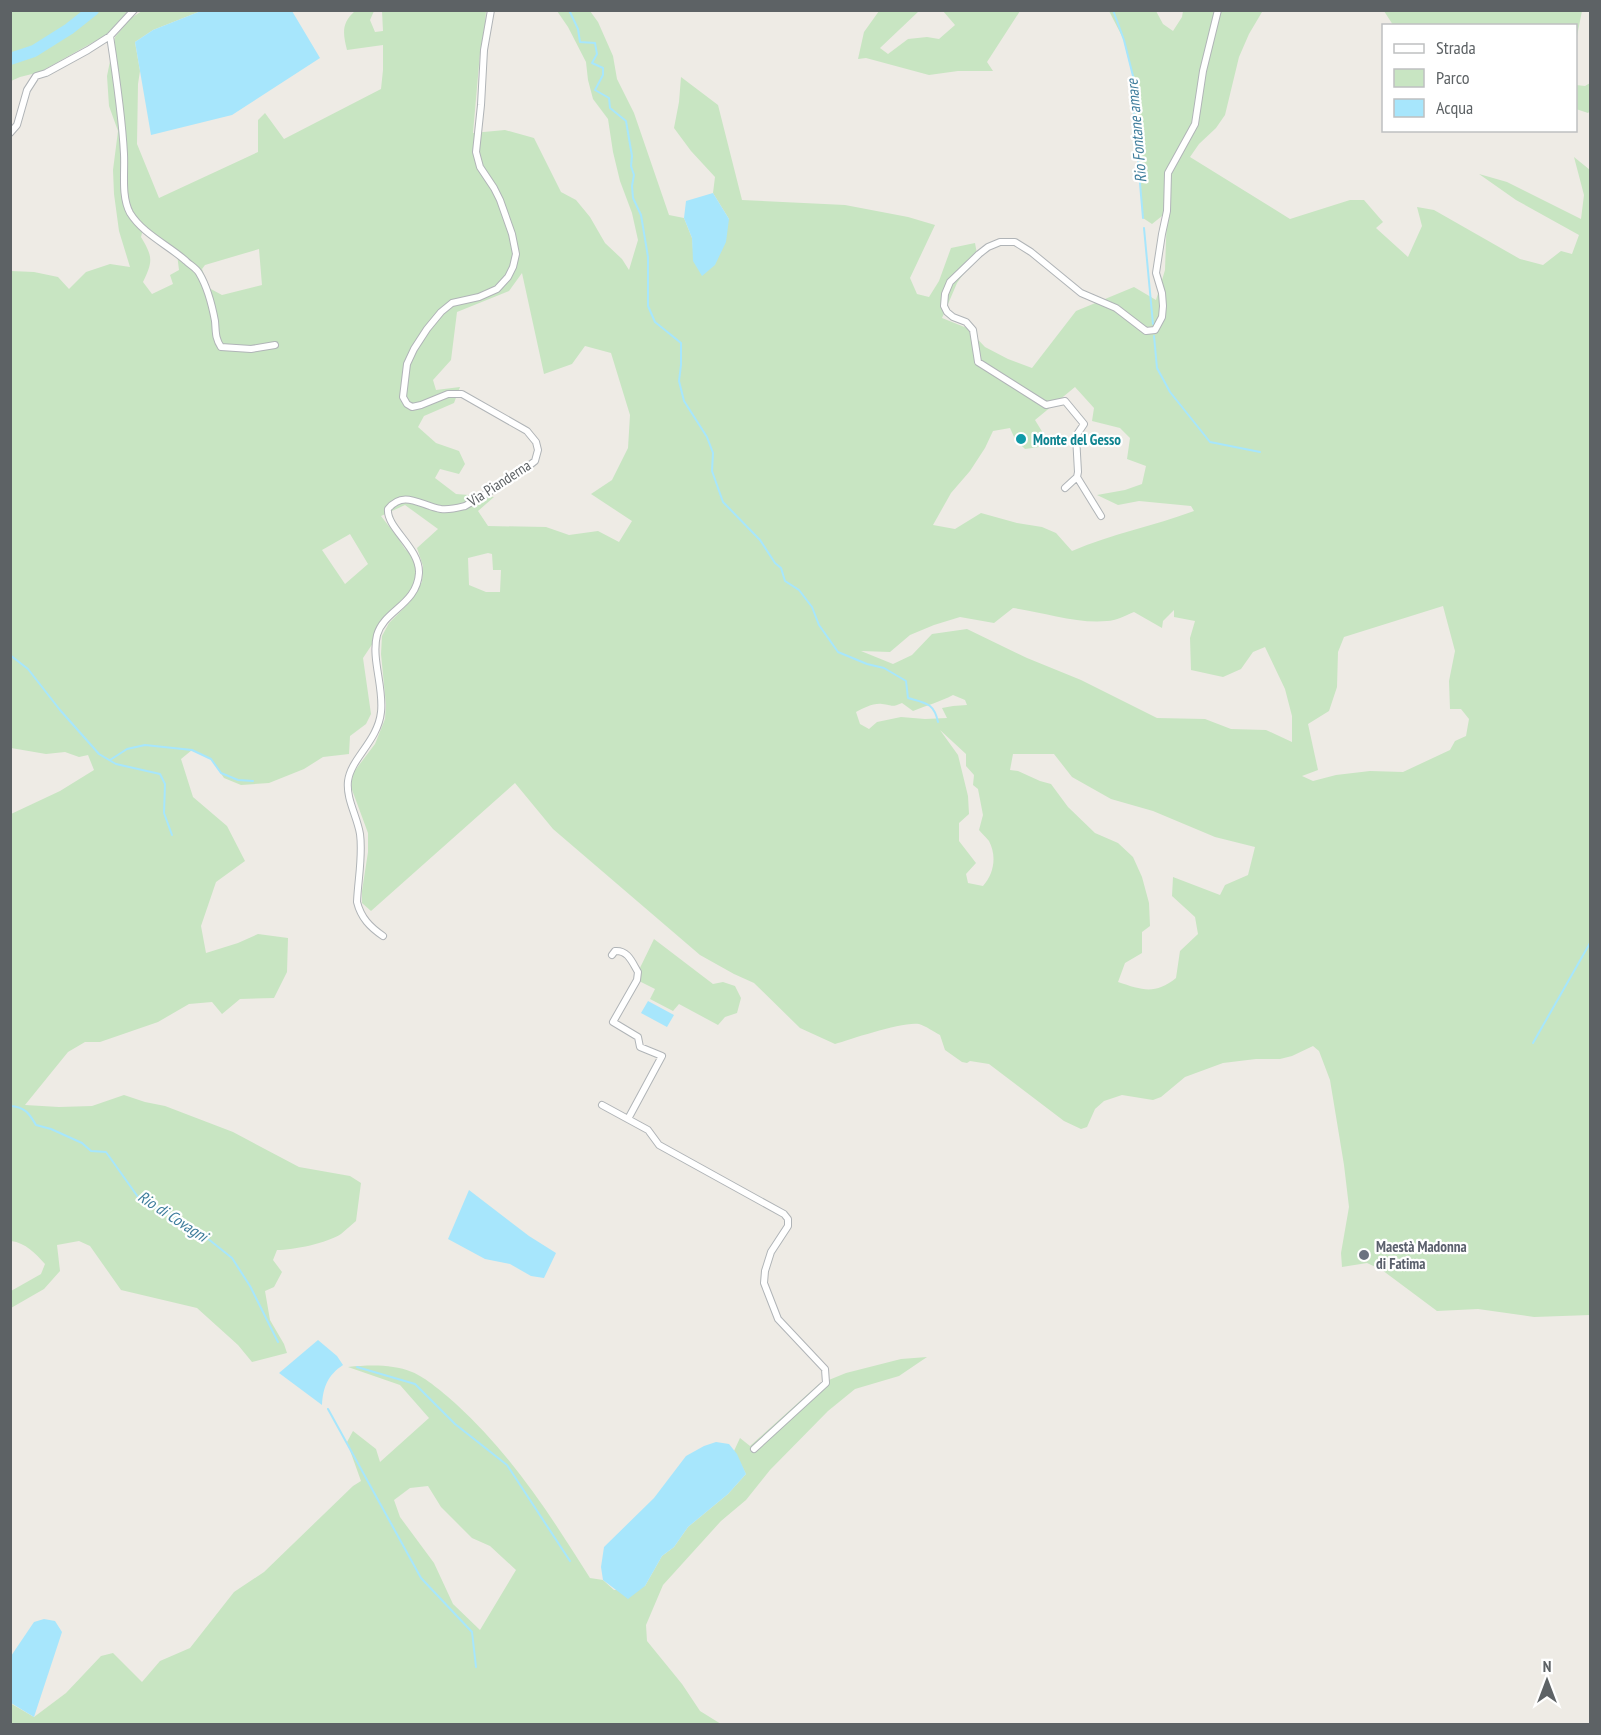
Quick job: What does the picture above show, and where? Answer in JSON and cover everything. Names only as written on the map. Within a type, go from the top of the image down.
[{"type":"street","points":[[10,133],[17,125],[27,90],[36,76],[46,73],[110,36],[134,10]]},
{"type":"street","name":"Via Pianderna","points":[[383,936],[369,925],[358,909],[360,835],[348,788],[351,771],[372,739],[380,719],[381,698],[376,651],[379,630],[413,593],[418,577],[417,560],[409,545],[389,519],[388,509],[397,500],[408,499],[440,509],[456,509],[465,506],[525,470],[535,461],[538,450],[536,442],[527,431],[462,394],[448,394],[412,407],[407,404],[404,397],[404,381],[410,356],[435,318],[452,303],[479,297],[497,289],[508,277],[516,254],[505,214],[497,194],[480,167],[476,152],[484,50],[491,10]]},
{"type":"street","points":[[1065,488],[1077,477],[1076,436],[1084,424],[1065,401],[1046,405],[978,362],[973,330],[966,322],[947,312],[944,306],[945,294],[950,282],[988,247],[1000,242],[1015,242],[1081,292],[1116,308],[1146,330],[1155,330],[1162,316],[1163,306],[1156,273],[1167,211],[1168,173],[1195,124],[1203,71],[1218,10]]},
{"type":"street","points":[[110,36],[117,77],[125,192],[129,212],[142,229],[177,253],[198,271],[211,302],[215,337],[221,347],[251,349],[275,345]]},
{"type":"street","points":[[1077,477],[1101,516]]},
{"type":"street","points":[[612,955],[615,951],[627,954],[638,972],[637,980],[613,1022],[638,1037],[640,1047],[662,1056],[628,1119]]},
{"type":"street","points":[[602,1105],[648,1130],[659,1145],[784,1214],[788,1219],[788,1226],[771,1252],[764,1283],[778,1319],[825,1369],[826,1383],[754,1449]]},
{"type":"green space","points":[[11,11],[128,11],[106,35],[40,72],[11,81]]},
{"type":"green space","points":[[142,11],[201,11],[153,30],[135,42],[140,71],[137,144],[159,198],[258,152],[258,120],[265,113],[284,139],[381,89],[383,45],[347,50],[345,24],[355,11],[374,11],[370,20],[375,32],[383,31],[382,11],[486,11],[473,133],[505,130],[534,138],[561,192],[576,200],[590,217],[605,243],[622,259],[629,270],[638,240],[632,213],[620,181],[608,119],[593,99],[586,62],[557,11],[590,11],[598,22],[613,56],[617,79],[634,113],[669,215],[684,218],[692,238],[694,261],[729,219],[713,193],[715,177],[674,128],[681,77],[718,105],[742,200],[845,205],[908,217],[935,225],[910,278],[917,294],[929,297],[939,281],[951,248],[975,243],[977,254],[957,283],[942,318],[967,328],[985,347],[1032,368],[1076,311],[1134,287],[1156,300],[1165,270],[1167,212],[1152,224],[1143,218],[1133,103],[1133,76],[1124,40],[1109,11],[1156,11],[1163,24],[1173,31],[1183,11],[1264,11],[1249,34],[1239,57],[1225,115],[1190,157],[1290,219],[1350,200],[1364,200],[1383,222],[1376,228],[1408,257],[1422,226],[1417,207],[1434,210],[1520,259],[1543,265],[1561,251],[1572,254],[1579,235],[1516,200],[1479,174],[1507,182],[1581,219],[1584,195],[1574,157],[1590,170],[1590,1315],[1534,1317],[1478,1309],[1437,1311],[1382,1270],[1367,1263],[1342,1267],[1341,1253],[1349,1207],[1344,1165],[1330,1080],[1319,1051],[1313,1046],[1280,1059],[1223,1063],[1185,1077],[1161,1097],[1153,1100],[1122,1095],[1104,1101],[1095,1109],[1087,1127],[1081,1129],[1064,1121],[989,1064],[962,1062],[945,1050],[940,1035],[922,1025],[912,1024],[890,1028],[835,1044],[800,1028],[754,983],[700,955],[553,829],[515,783],[371,911],[362,903],[368,833],[351,787],[353,773],[375,744],[385,719],[382,636],[389,623],[410,602],[422,582],[423,566],[417,548],[438,529],[405,505],[381,516],[405,549],[417,560],[417,585],[384,622],[363,658],[371,714],[366,724],[350,736],[349,754],[323,757],[304,769],[269,783],[241,785],[224,778],[211,759],[192,750],[181,759],[193,797],[227,826],[245,861],[216,882],[201,926],[206,953],[258,934],[288,938],[287,972],[274,998],[240,999],[222,1014],[212,1002],[189,1004],[158,1022],[100,1042],[85,1042],[68,1052],[25,1105],[92,1106],[124,1095],[165,1106],[233,1132],[299,1167],[350,1176],[361,1183],[356,1221],[341,1234],[319,1243],[277,1250],[273,1260],[282,1272],[274,1287],[265,1291],[270,1320],[287,1353],[252,1362],[238,1345],[197,1308],[121,1290],[90,1246],[79,1241],[57,1245],[60,1271],[44,1289],[11,1308],[11,1291],[41,1274],[45,1264],[26,1246],[11,1241],[11,814],[60,791],[94,770],[88,755],[79,757],[65,752],[46,754],[11,748],[11,271],[34,272],[58,277],[69,289],[86,272],[110,264],[130,267],[119,231],[114,194],[113,170],[118,131],[109,106],[107,76],[115,37],[131,18]],"holes":[[[143,229],[177,254],[179,270],[170,275],[173,284],[152,294],[143,282],[150,264],[150,254],[141,237]],[[259,249],[262,285],[222,295],[209,288],[202,269],[205,265]],[[522,273],[544,374],[572,364],[585,346],[611,353],[630,415],[628,448],[612,480],[591,494],[632,521],[619,542],[598,531],[569,535],[546,527],[488,526],[478,511],[494,497],[456,494],[435,478],[440,469],[459,474],[465,464],[459,451],[436,443],[418,427],[424,416],[454,403],[460,387],[436,390],[433,380],[451,360],[457,312],[509,291]],[[1075,387],[1094,408],[1092,421],[1120,428],[1130,438],[1127,459],[1146,466],[1142,484],[1097,495],[1118,505],[1139,501],[1191,506],[1194,511],[1072,551],[1056,533],[1042,527],[981,513],[955,529],[933,525],[951,493],[970,471],[985,448],[993,431],[1010,428],[1015,439],[1025,449],[1039,447],[1046,438],[1035,420]],[[350,534],[368,564],[345,584],[322,550]],[[488,553],[492,554],[493,570],[501,570],[500,592],[486,592],[469,585],[468,558]],[[1443,606],[1455,651],[1449,681],[1450,709],[1461,709],[1469,719],[1466,736],[1455,741],[1450,750],[1403,772],[1370,771],[1336,775],[1313,781],[1302,776],[1318,770],[1308,724],[1329,711],[1337,687],[1338,652],[1344,637]],[[1013,608],[1096,621],[1114,620],[1134,612],[1162,628],[1163,621],[1174,610],[1174,617],[1195,621],[1190,638],[1191,670],[1223,677],[1241,669],[1253,652],[1265,647],[1285,689],[1292,716],[1292,742],[1266,730],[1231,729],[1205,719],[1157,718],[1081,680],[1027,658],[967,629],[932,634],[912,655],[893,664],[861,651],[890,652],[910,635],[960,617],[994,623]],[[953,695],[965,700],[967,705],[942,708],[947,718],[901,717],[877,722],[869,729],[860,724],[856,712],[875,704],[893,706],[902,703],[913,711]],[[940,730],[966,754],[966,766],[974,775],[973,785],[978,789],[983,815],[979,830],[989,841],[994,859],[990,876],[983,886],[968,883],[966,874],[976,863],[959,841],[959,823],[969,814],[968,796],[958,755]],[[1013,754],[1054,754],[1072,777],[1111,799],[1153,811],[1215,837],[1255,847],[1248,875],[1225,885],[1220,895],[1173,877],[1172,896],[1195,917],[1198,934],[1180,951],[1176,978],[1155,989],[1134,987],[1118,982],[1125,963],[1142,953],[1142,932],[1150,926],[1149,903],[1142,877],[1133,857],[1118,843],[1095,833],[1068,807],[1051,784],[1018,771],[1010,770]]]},
{"type":"green space","points":[[879,11],[919,11],[880,48],[888,54],[908,39],[927,37],[939,39],[955,25],[943,11],[1020,11],[987,62],[993,71],[958,71],[929,75],[866,58],[858,59],[864,32]]},
{"type":"green space","points":[[1384,11],[1582,11],[1577,36],[1577,24],[1392,24]]},
{"type":"green space","points":[[1590,83],[1590,111],[1588,113],[1577,109],[1577,85],[1585,86]]},
{"type":"green space","points":[[654,939],[713,984],[723,982],[735,986],[741,998],[737,1013],[725,1017],[718,1025],[679,1004],[673,1011],[650,999],[655,989],[637,980],[638,972]]},
{"type":"green space","points":[[927,1357],[899,1376],[855,1389],[828,1411],[770,1470],[746,1500],[721,1521],[663,1585],[646,1625],[647,1641],[682,1684],[700,1711],[721,1724],[11,1724],[10,1703],[34,1717],[66,1693],[101,1656],[113,1653],[142,1682],[160,1661],[190,1648],[234,1592],[264,1572],[353,1486],[361,1481],[347,1442],[353,1431],[376,1449],[380,1462],[429,1418],[400,1385],[348,1367],[380,1366],[404,1369],[423,1378],[446,1395],[476,1423],[529,1486],[590,1578],[603,1580],[614,1590],[645,1586],[662,1556],[674,1547],[688,1527],[728,1494],[746,1474],[734,1451],[740,1438],[750,1446],[819,1384],[846,1373],[901,1359]],"holes":[[[428,1486],[441,1507],[472,1538],[490,1546],[516,1570],[480,1630],[453,1604],[434,1563],[400,1517],[394,1500],[410,1488]]]},
{"type":"water","points":[[201,11],[292,11],[320,58],[232,115],[151,135],[135,42],[153,30]]},
{"type":"water","points":[[713,193],[729,219],[726,242],[715,265],[702,276],[693,261],[692,238],[684,218],[686,201]]},
{"type":"water","points":[[648,1001],[674,1015],[667,1027],[641,1013]]},
{"type":"water","points":[[469,1190],[529,1236],[556,1253],[544,1278],[531,1276],[510,1264],[485,1259],[448,1239]]},
{"type":"water","points":[[318,1340],[337,1356],[343,1365],[327,1382],[322,1405],[279,1373]]},
{"type":"water","points":[[716,1442],[729,1444],[737,1454],[746,1474],[728,1494],[688,1527],[674,1547],[662,1556],[645,1586],[628,1599],[603,1580],[601,1567],[604,1547],[654,1498],[686,1456]]},
{"type":"water","points":[[44,1619],[55,1621],[62,1632],[34,1717],[11,1703],[11,1656],[34,1622]]},
{"type":"waterway","points":[[10,59],[34,51],[69,29],[93,10]]},
{"type":"waterway","points":[[569,10],[578,29],[580,42],[595,43],[597,54],[592,63],[603,68],[603,75],[595,90],[609,98],[610,108],[626,121],[634,175],[633,198],[641,215],[648,257],[648,306],[655,322],[681,343],[679,381],[684,401],[707,437],[713,453],[712,471],[723,502],[760,540],[775,563],[781,568],[785,581],[799,590],[812,607],[819,625],[838,652],[867,664],[884,668],[906,681],[908,698],[931,707],[938,722]]},
{"type":"waterway","name":"Rio Fontane amare","points":[[1113,10],[1124,40],[1133,76],[1133,103],[1143,218]]},
{"type":"waterway","name":"Rio Fontane amare","points":[[1144,228],[1153,324]]},
{"type":"waterway","name":"Rio Fontane amare","points":[[1154,336],[1157,368],[1170,392],[1210,442],[1260,452]]},
{"type":"waterway","points":[[10,655],[28,669],[99,754],[116,764],[160,774],[165,784],[164,813],[172,835]]},
{"type":"waterway","points":[[110,760],[127,749],[145,745],[192,750],[211,759],[221,773],[238,780],[253,781]]},
{"type":"waterway","points":[[1533,1043],[1590,943]]},
{"type":"waterway","name":"Rio di Covagni","points":[[10,1106],[26,1111],[36,1125],[82,1143],[91,1151],[106,1152],[138,1197],[197,1230],[232,1258],[250,1286],[278,1342]]},
{"type":"waterway","name":"Rio di Covagni","points":[[357,1367],[415,1384],[455,1424],[507,1465],[570,1561]]},
{"type":"waterway","name":"Rio di Covagni","points":[[328,1409],[421,1578],[472,1632],[476,1667]]},
{"type":"waterway","points":[[1590,1465],[1590,1475]]},
{"type":"place","name":"Monte del Gesso","points":[[1021,439]]},
{"type":"place","name":"Maestà Madonna di Fatima","points":[[1364,1255]]}]
